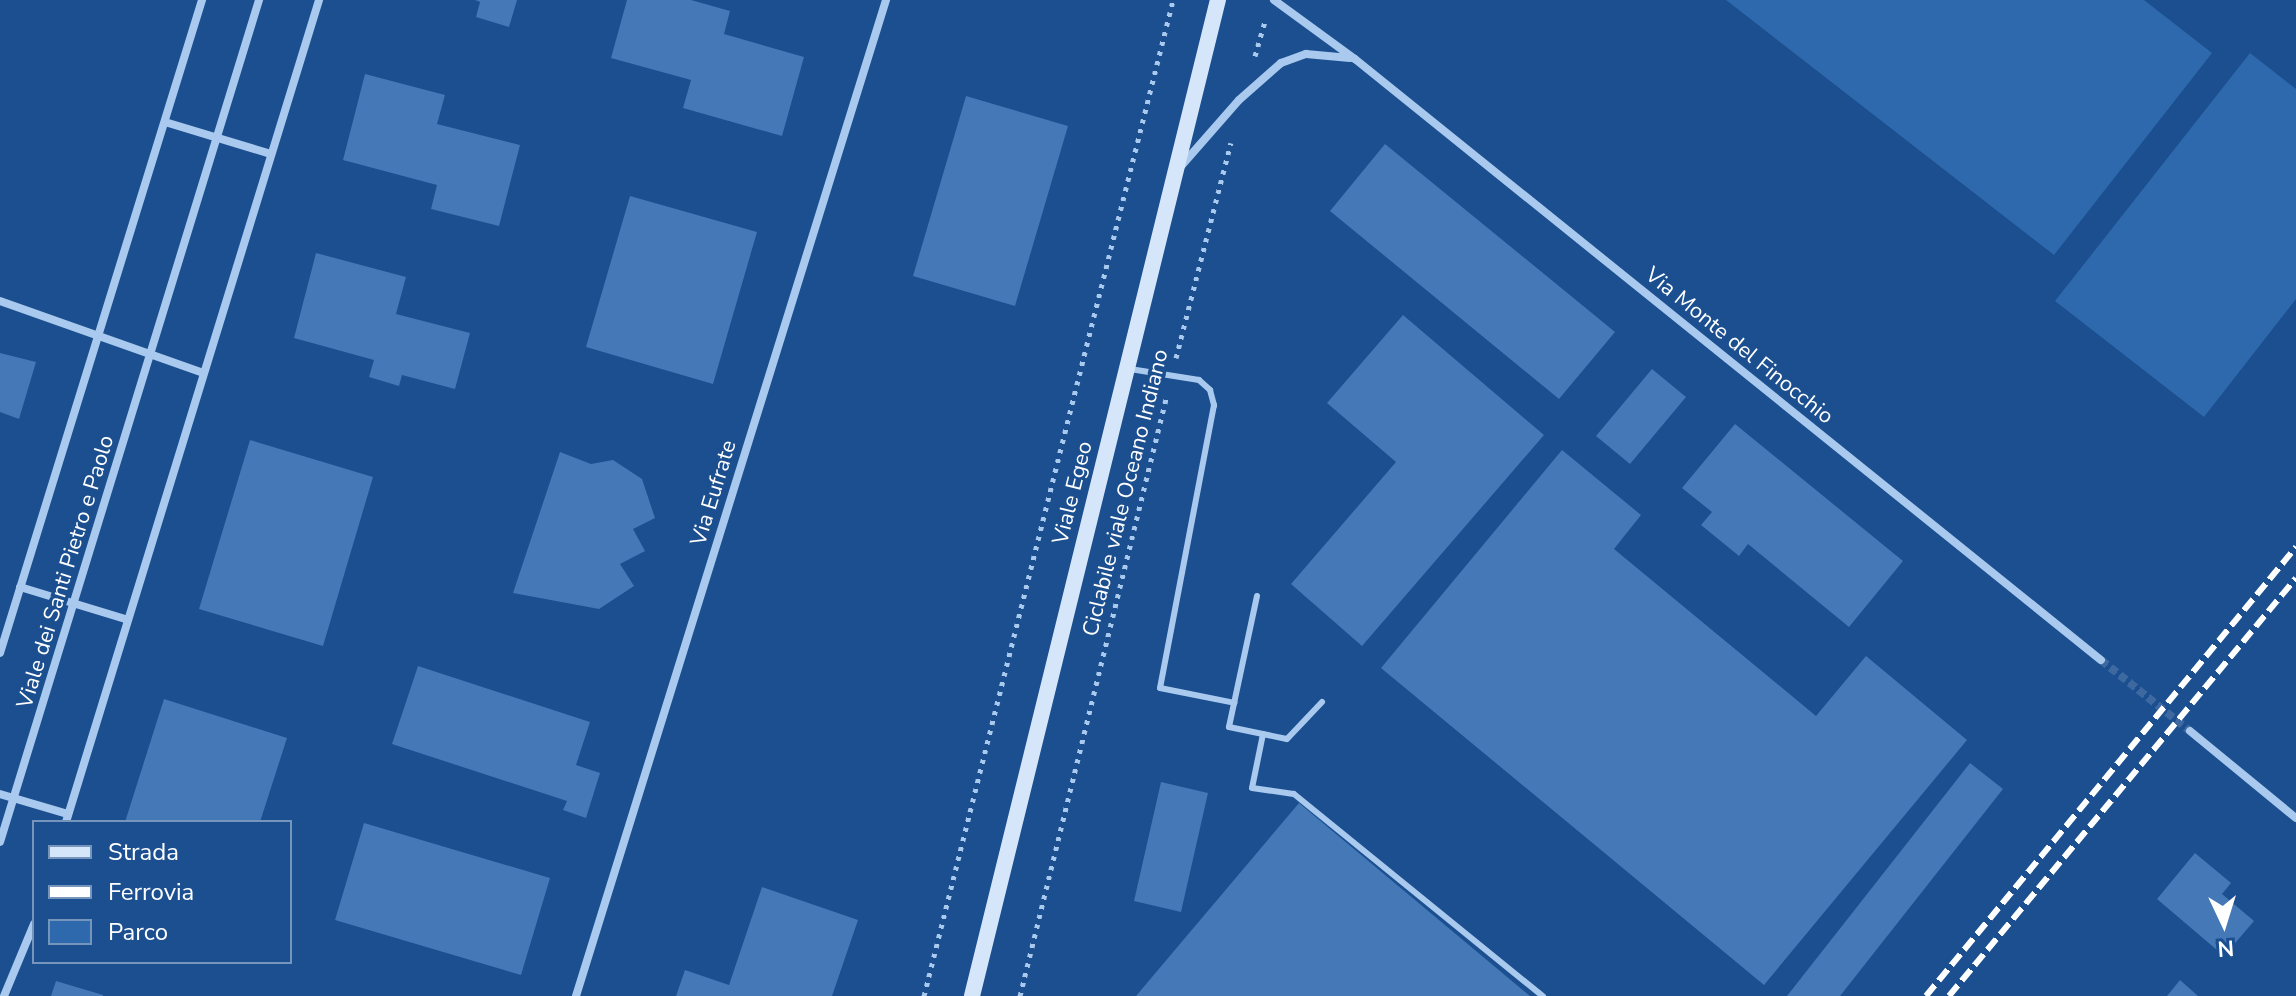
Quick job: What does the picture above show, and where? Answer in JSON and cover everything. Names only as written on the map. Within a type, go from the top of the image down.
[{"type":"main road","name":"Viale Egeo","points":[[972,996],[1218,0]]},
{"type":"street","name":"Viale dei Santi Pietro e Paolo","points":[[0,653],[202,0]]},
{"type":"street","name":"Viale dei Santi Pietro e Paolo","points":[[0,842],[219,139],[259,0]]},
{"type":"street","points":[[0,794],[67,818],[125,619],[319,0]]},
{"type":"street","name":"Via Eufrate","points":[[576,996],[886,0]]},
{"type":"street","name":"Via Monte del Finocchio","points":[[1274,0],[1355,59],[2101,660]]},
{"type":"street","points":[[1176,172],[1245,95],[1296,56],[1322,53],[1355,59]]},
{"type":"street","points":[[165,122],[271,154]]},
{"type":"street","points":[[0,301],[95,338],[203,373]]},
{"type":"street","points":[[20,587],[125,619]]},
{"type":"street","points":[[2190,731],[2296,818]]},
{"type":"street","points":[[4,996],[32,929]]},
{"type":"lane","points":[[1127,368],[1199,380],[1210,390],[1214,405],[1160,688],[1235,703]]},
{"type":"lane","points":[[1257,596],[1229,727],[1287,739],[1322,702]]},
{"type":"lane","points":[[1263,734],[1252,788],[1294,794],[1543,996]]},
{"type":"path","points":[[924,996],[1173,0]]},
{"type":"path","name":"Ciclabile viale Oceano Indiano","points":[[1020,996],[1171,375],[1267,14]]},
{"type":"green space","points":[[1726,0],[2144,0],[2212,53],[2054,255]]},
{"type":"green space","points":[[2250,53],[2296,89],[2296,299],[2204,417],[2055,301]]},
{"type":"building","points":[[475,0],[517,0],[509,27],[476,17],[480,2]]},
{"type":"building","points":[[627,0],[691,0],[730,11],[724,34],[804,57],[782,136],[683,108],[691,80],[611,58]]},
{"type":"building","points":[[365,74],[445,95],[437,124],[520,145],[499,226],[431,209],[437,185],[343,160]]},
{"type":"building","points":[[966,96],[1068,126],[1015,306],[913,276]]},
{"type":"building","points":[[1385,144],[1615,332],[1559,399],[1330,211]]},
{"type":"building","points":[[630,196],[757,232],[713,384],[586,347]]},
{"type":"building","points":[[316,253],[406,277],[396,314],[470,333],[455,389],[402,375],[399,386],[369,377],[374,360],[294,338]]},
{"type":"building","points":[[1403,315],[1544,435],[1362,646],[1291,584],[1396,462],[1327,403]]},
{"type":"building","points":[[0,353],[36,362],[19,419],[0,412]]},
{"type":"building","points":[[1652,369],[1686,397],[1630,464],[1596,436]]},
{"type":"building","points":[[1735,424],[1903,561],[1849,627],[1748,544],[1739,556],[1701,525],[1712,512],[1682,488]]},
{"type":"building","points":[[250,440],[373,477],[323,646],[199,609]]},
{"type":"building","points":[[1562,450],[1641,515],[1614,549],[1816,716],[1866,656],[1967,740],[1764,985],[1381,668]]},
{"type":"building","points":[[560,452],[591,464],[613,460],[642,479],[655,518],[633,529],[645,551],[620,564],[634,586],[599,609],[513,593]]},
{"type":"building","points":[[418,666],[590,722],[576,765],[600,773],[586,818],[563,810],[567,801],[392,744]]},
{"type":"building","points":[[164,699],[287,738],[261,820],[126,820]]},
{"type":"building","points":[[1970,763],[2003,789],[1840,996],[1787,996]]},
{"type":"building","points":[[1161,782],[1208,793],[1181,912],[1134,901]]},
{"type":"building","points":[[1299,803],[1530,996],[1136,996]]},
{"type":"building","points":[[364,823],[550,878],[521,975],[335,920]]},
{"type":"building","points":[[2195,853],[2231,883],[2222,894],[2254,921],[2224,956],[2157,899]]},
{"type":"building","points":[[762,887],[858,920],[832,996],[676,996],[685,970],[729,985]]},
{"type":"building","points":[[2180,980],[2198,996],[2167,996]]},
{"type":"building","points":[[56,981],[103,995],[103,996],[51,996]]},
{"type":"tunnel","points":[[2101,660],[2190,731]]},
{"type":"railway","points":[[1926,996],[2296,547]]},
{"type":"railway","points":[[1949,996],[2296,578]]}]
